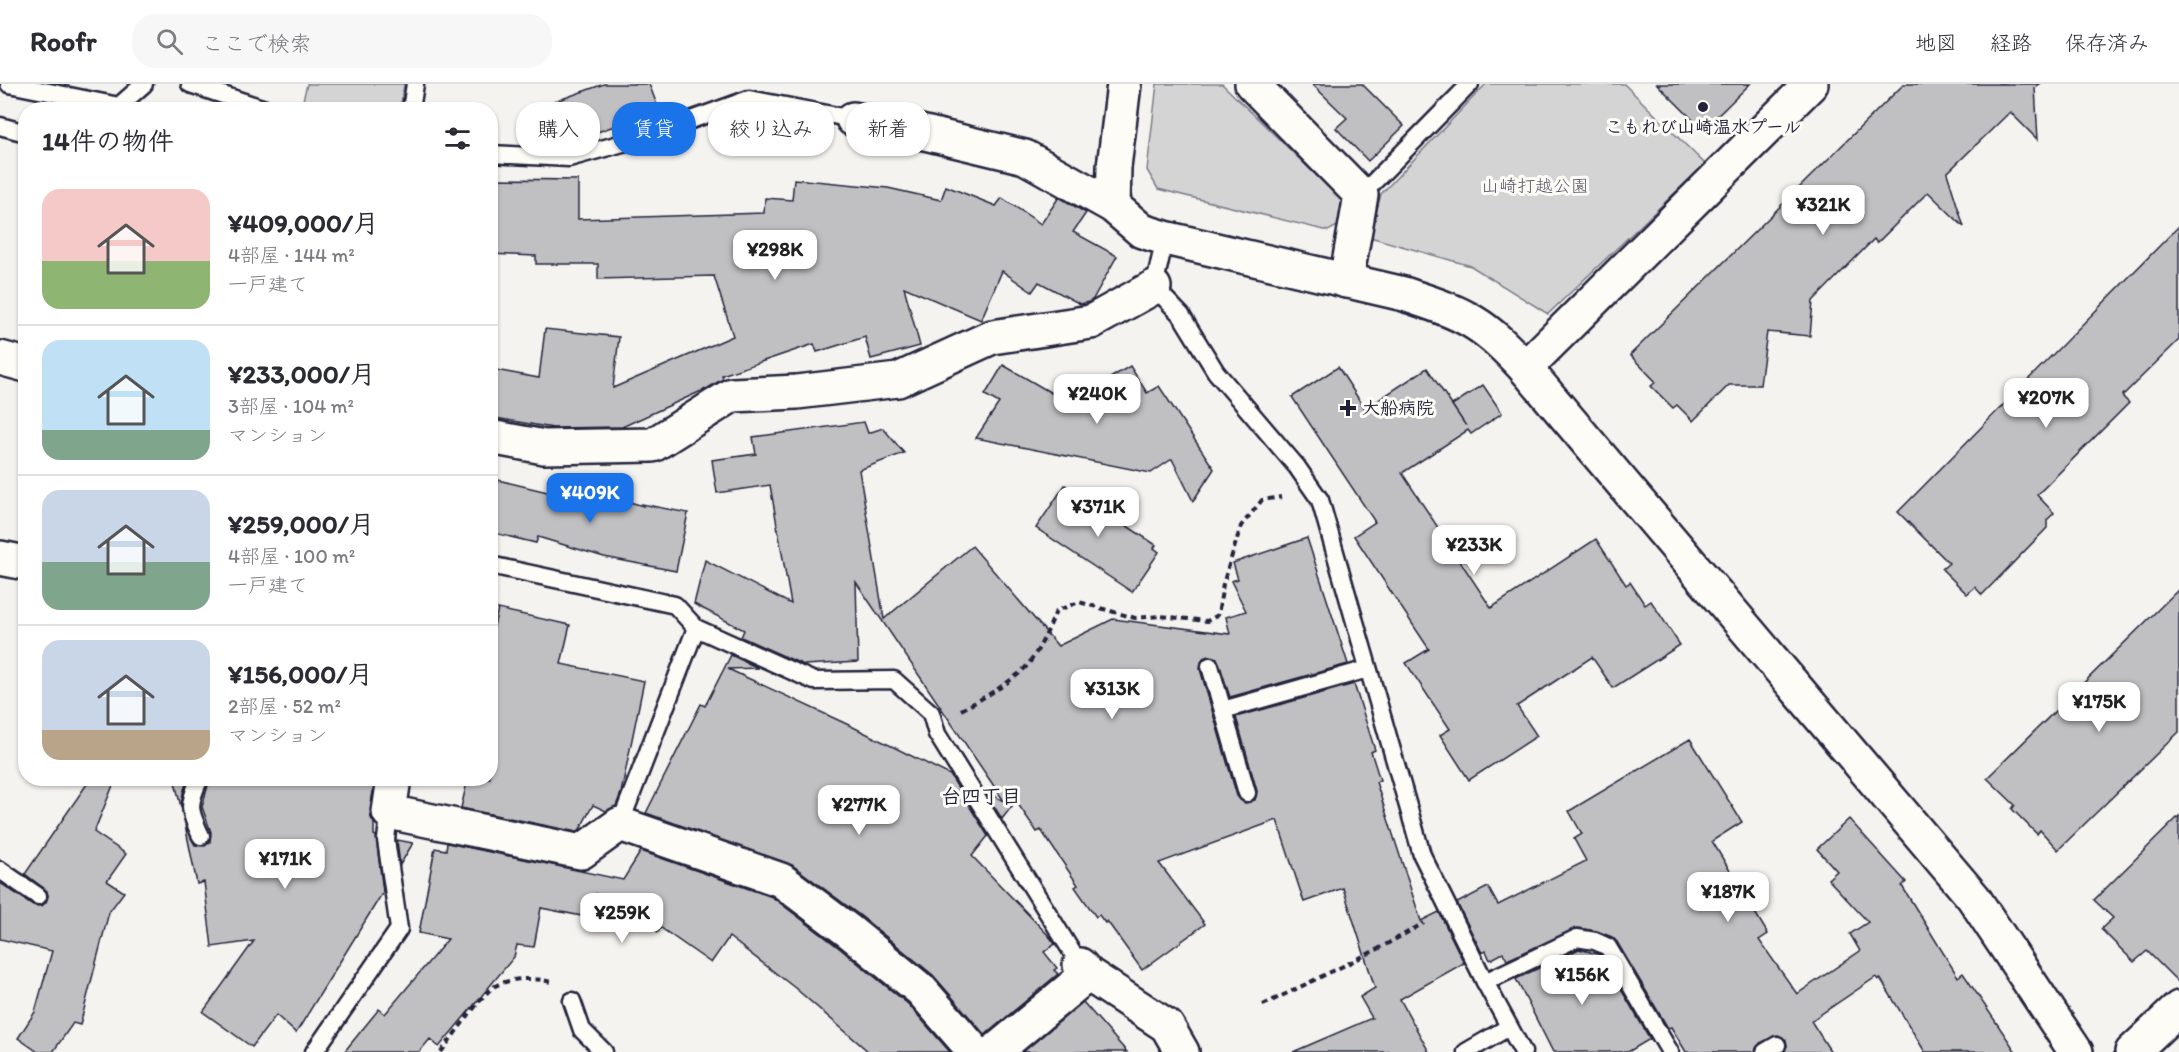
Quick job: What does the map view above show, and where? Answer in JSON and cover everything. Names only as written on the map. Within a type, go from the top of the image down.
[{"type":"street","points":[[1113,206],[1114,166],[1124,84]]},
{"type":"street","points":[[1252,84],[1361,195],[1346,281]]},
{"type":"street","points":[[1525,368],[1811,84]]},
{"type":"street","points":[[930,134],[1025,157],[1113,206],[1142,231],[1404,294],[1439,306],[1473,322],[1500,342],[1525,368],[1973,897],[2076,1052]]},
{"type":"street","points":[[498,438],[544,447],[653,445],[732,395],[797,392],[898,380],[992,337],[1091,322],[1154,286]]},
{"type":"street","points":[[0,358],[18,363]]},
{"type":"street","points":[[0,558],[18,561]]},
{"type":"street","points":[[393,786],[389,812],[581,852],[620,824],[781,880],[921,990],[975,1052]]},
{"type":"street","points":[[994,1052],[1084,970],[1167,1026],[1182,1052]]},
{"type":"street","points":[[2132,1052],[2179,1008]]},
{"type":"lane","points":[[9,84],[99,102]]},
{"type":"lane","points":[[124,102],[144,84]]},
{"type":"lane","points":[[190,84],[243,102]]},
{"type":"lane","points":[[412,102],[415,84]]},
{"type":"lane","points":[[1361,195],[1470,84]]},
{"type":"lane","points":[[498,154],[570,158],[641,138],[749,99],[846,118]]},
{"type":"lane","points":[[0,126],[18,131]]},
{"type":"lane","points":[[1165,238],[1154,286],[1181,315],[1216,372],[1297,466],[1320,500],[1422,855],[1485,982],[1523,1052]]},
{"type":"lane","points":[[498,567],[675,605],[696,628],[814,681],[894,680],[931,713],[937,734],[1084,970]]},
{"type":"lane","points":[[620,824],[696,628]]},
{"type":"lane","points":[[1210,666],[1247,792]]},
{"type":"lane","points":[[1223,710],[1368,669]]},
{"type":"lane","points":[[196,786],[190,811],[201,837]]},
{"type":"lane","points":[[314,1052],[399,929],[386,840],[389,812]]},
{"type":"lane","points":[[0,870],[38,896]]},
{"type":"lane","points":[[1485,982],[1577,938],[1595,941],[1608,947],[1670,1052]]},
{"type":"lane","points":[[572,1001],[582,1030],[604,1052]]},
{"type":"lane","points":[[1466,1052],[1509,1026]]},
{"type":"path","points":[[934,725],[992,693],[1029,664],[1048,631],[1056,611],[1079,602],[1135,618],[1160,616],[1207,621],[1218,615],[1223,584],[1240,526],[1262,500],[1289,496],[1320,500]]},
{"type":"path","points":[[1263,1005],[1378,949],[1448,909]]},
{"type":"path","points":[[441,1052],[493,987],[506,981],[541,979],[562,985],[572,1001]]},
{"type":"green space","points":[[307,84],[404,84],[401,102],[302,102]]},
{"type":"green space","points":[[1157,84],[1222,84],[1350,208],[1349,220],[1328,231],[1158,189],[1147,170]]},
{"type":"green space","name":"山崎打越公園","points":[[1486,84],[1624,84],[1705,164],[1548,314],[1471,266],[1370,237],[1381,194]]},
{"type":"building","points":[[604,84],[649,84],[656,102],[612,102],[612,127],[600,131],[600,102],[553,102]]},
{"type":"building","points":[[1312,84],[1362,84],[1404,126],[1368,161],[1336,128],[1347,118]]},
{"type":"building","name":"こもれび山崎温水プール","points":[[1657,84],[1750,84],[1703,130]]},
{"type":"building","points":[[1904,84],[2039,84],[2035,88],[2038,140],[2010,112],[1947,173],[1964,227],[1928,192],[1877,243],[1874,239],[1813,301],[1810,336],[1767,332],[1760,385],[1729,385],[1693,421],[1677,405],[1673,408],[1651,386],[1656,382],[1630,355]]},
{"type":"building","points":[[498,179],[578,180],[578,219],[764,213],[765,198],[792,200],[794,179],[888,188],[941,200],[946,186],[996,206],[1002,198],[1041,224],[1059,197],[1086,213],[1073,232],[1117,256],[1093,299],[1089,302],[1080,304],[1039,282],[1032,292],[1002,271],[981,320],[904,287],[920,346],[871,359],[865,337],[817,352],[814,344],[722,375],[723,379],[708,388],[622,427],[553,428],[498,418],[498,370],[539,378],[545,329],[619,337],[613,388],[733,336],[714,276],[598,279],[598,264],[536,264],[536,256],[498,254]]},
{"type":"building","points":[[2179,226],[2179,340],[2122,396],[2129,403],[2037,495],[2054,513],[2047,520],[2047,528],[1982,595],[1975,587],[1967,594],[1942,569],[1949,563],[1898,512]]},
{"type":"building","points":[[1003,365],[1055,395],[1065,388],[1068,393],[1077,387],[1082,395],[1130,366],[1147,393],[1159,386],[1214,469],[1193,501],[1172,459],[1151,473],[976,438],[999,403],[985,395]]},
{"type":"building","points":[[1338,367],[1365,409],[1427,368],[1466,426],[1452,405],[1483,385],[1502,413],[1471,434],[1468,430],[1402,473],[1491,608],[1596,539],[1626,585],[1630,582],[1645,605],[1651,601],[1680,645],[1613,688],[1592,657],[1517,706],[1537,736],[1469,780],[1440,735],[1450,729],[1406,663],[1429,649],[1354,536],[1375,522],[1292,397]]},
{"type":"building","points":[[864,422],[868,433],[883,428],[904,453],[859,470],[884,619],[972,546],[1058,646],[1113,619],[1230,634],[1226,617],[1246,611],[1231,581],[1238,579],[1233,563],[1307,538],[1348,664],[1230,697],[1217,658],[1208,656],[1203,658],[1200,669],[1237,796],[1245,803],[1255,800],[1257,791],[1236,717],[1354,684],[1375,750],[1371,752],[1380,780],[1376,782],[1421,921],[1439,912],[1464,963],[1400,999],[1429,1052],[1293,1052],[1372,1018],[1360,997],[1375,988],[1343,888],[1304,902],[1277,820],[1159,863],[1205,924],[1142,970],[1107,921],[1105,923],[1099,915],[1096,917],[1075,887],[1078,885],[1041,830],[1037,832],[1016,801],[1002,819],[985,792],[1004,801],[856,582],[858,662],[804,665],[741,637],[744,630],[694,604],[705,560],[791,604],[770,485],[717,493],[712,460],[756,454],[753,437]]},
{"type":"building","points":[[498,480],[568,497],[568,483],[643,506],[642,504],[688,513],[676,571],[604,557],[538,537],[536,543],[498,534]]},
{"type":"building","points":[[1065,485],[1156,545],[1154,548],[1159,552],[1132,592],[1036,528]]},
{"type":"building","points":[[2179,589],[2179,732],[2058,850],[2040,830],[2037,834],[2012,809],[2015,805],[1987,778]]},
{"type":"building","points":[[498,609],[570,625],[561,664],[644,681],[621,793],[616,806],[606,811],[593,805],[577,832],[461,808],[466,786],[498,786]]},
{"type":"building","points":[[731,655],[758,668],[728,669],[950,775],[988,836],[972,856],[1055,944],[1044,952],[1057,968],[1054,970],[1058,974],[985,1035],[933,975],[862,917],[792,865],[646,813],[701,704],[705,706]]},
{"type":"building","points":[[1690,739],[1742,822],[1712,841],[1768,934],[1759,940],[1797,994],[1860,951],[1850,934],[1868,922],[1828,879],[1837,871],[1817,849],[1849,819],[1906,882],[1902,886],[1958,977],[1963,973],[2016,1052],[1925,1052],[1880,978],[1878,980],[1876,977],[1811,1021],[1831,1052],[1784,1052],[1787,1046],[1786,1040],[1778,1035],[1760,1043],[1755,1052],[1686,1052],[1671,1027],[1668,1028],[1612,937],[1597,931],[1578,928],[1507,960],[1503,953],[1490,960],[1486,951],[1482,953],[1457,903],[1488,887],[1498,905],[1586,861],[1574,839],[1582,834],[1569,811]]},
{"type":"building","points":[[86,786],[113,786],[94,832],[126,854],[107,881],[124,892],[109,912],[80,1025],[73,1023],[53,1052],[38,1052],[18,1038],[35,1012],[52,951],[0,939],[0,883],[33,905],[42,906],[46,902],[47,891],[25,874]]},
{"type":"building","points":[[176,786],[185,786],[181,807]]},
{"type":"building","points":[[208,786],[374,786],[370,810],[374,823],[383,892],[296,1033],[276,1015],[252,1047],[203,1012],[254,941],[212,947],[204,882],[197,884],[185,825],[195,845],[205,846],[210,842],[211,832],[202,807]]},
{"type":"building","points":[[2179,816],[2179,983],[2147,951],[2134,962],[2101,929],[2113,918],[2094,900]]},
{"type":"building","points":[[397,840],[413,843],[400,865]]},
{"type":"building","points":[[447,843],[623,880],[641,851],[772,897],[908,1004],[950,1052],[869,1052],[795,988],[729,937],[711,963],[661,928],[658,932],[596,894],[592,918],[541,908],[534,947],[517,945],[514,957],[439,1047],[430,1039],[419,1052],[344,1052],[379,1009],[385,1014],[448,939],[419,933],[435,848],[446,850]]},
{"type":"building","points":[[1579,949],[1601,955],[1650,1039],[1628,1052],[1553,1052],[1516,979]]},
{"type":"building","points":[[1083,1002],[1127,1052],[1023,1052]]},
{"type":"place","name":"こもれび山崎温水プール","points":[[1703,107]]},
{"type":"place","name":"大船病院","points":[[1348,408]]},
{"type":"district","name":"台四丁目","points":[[981,796]]}]
